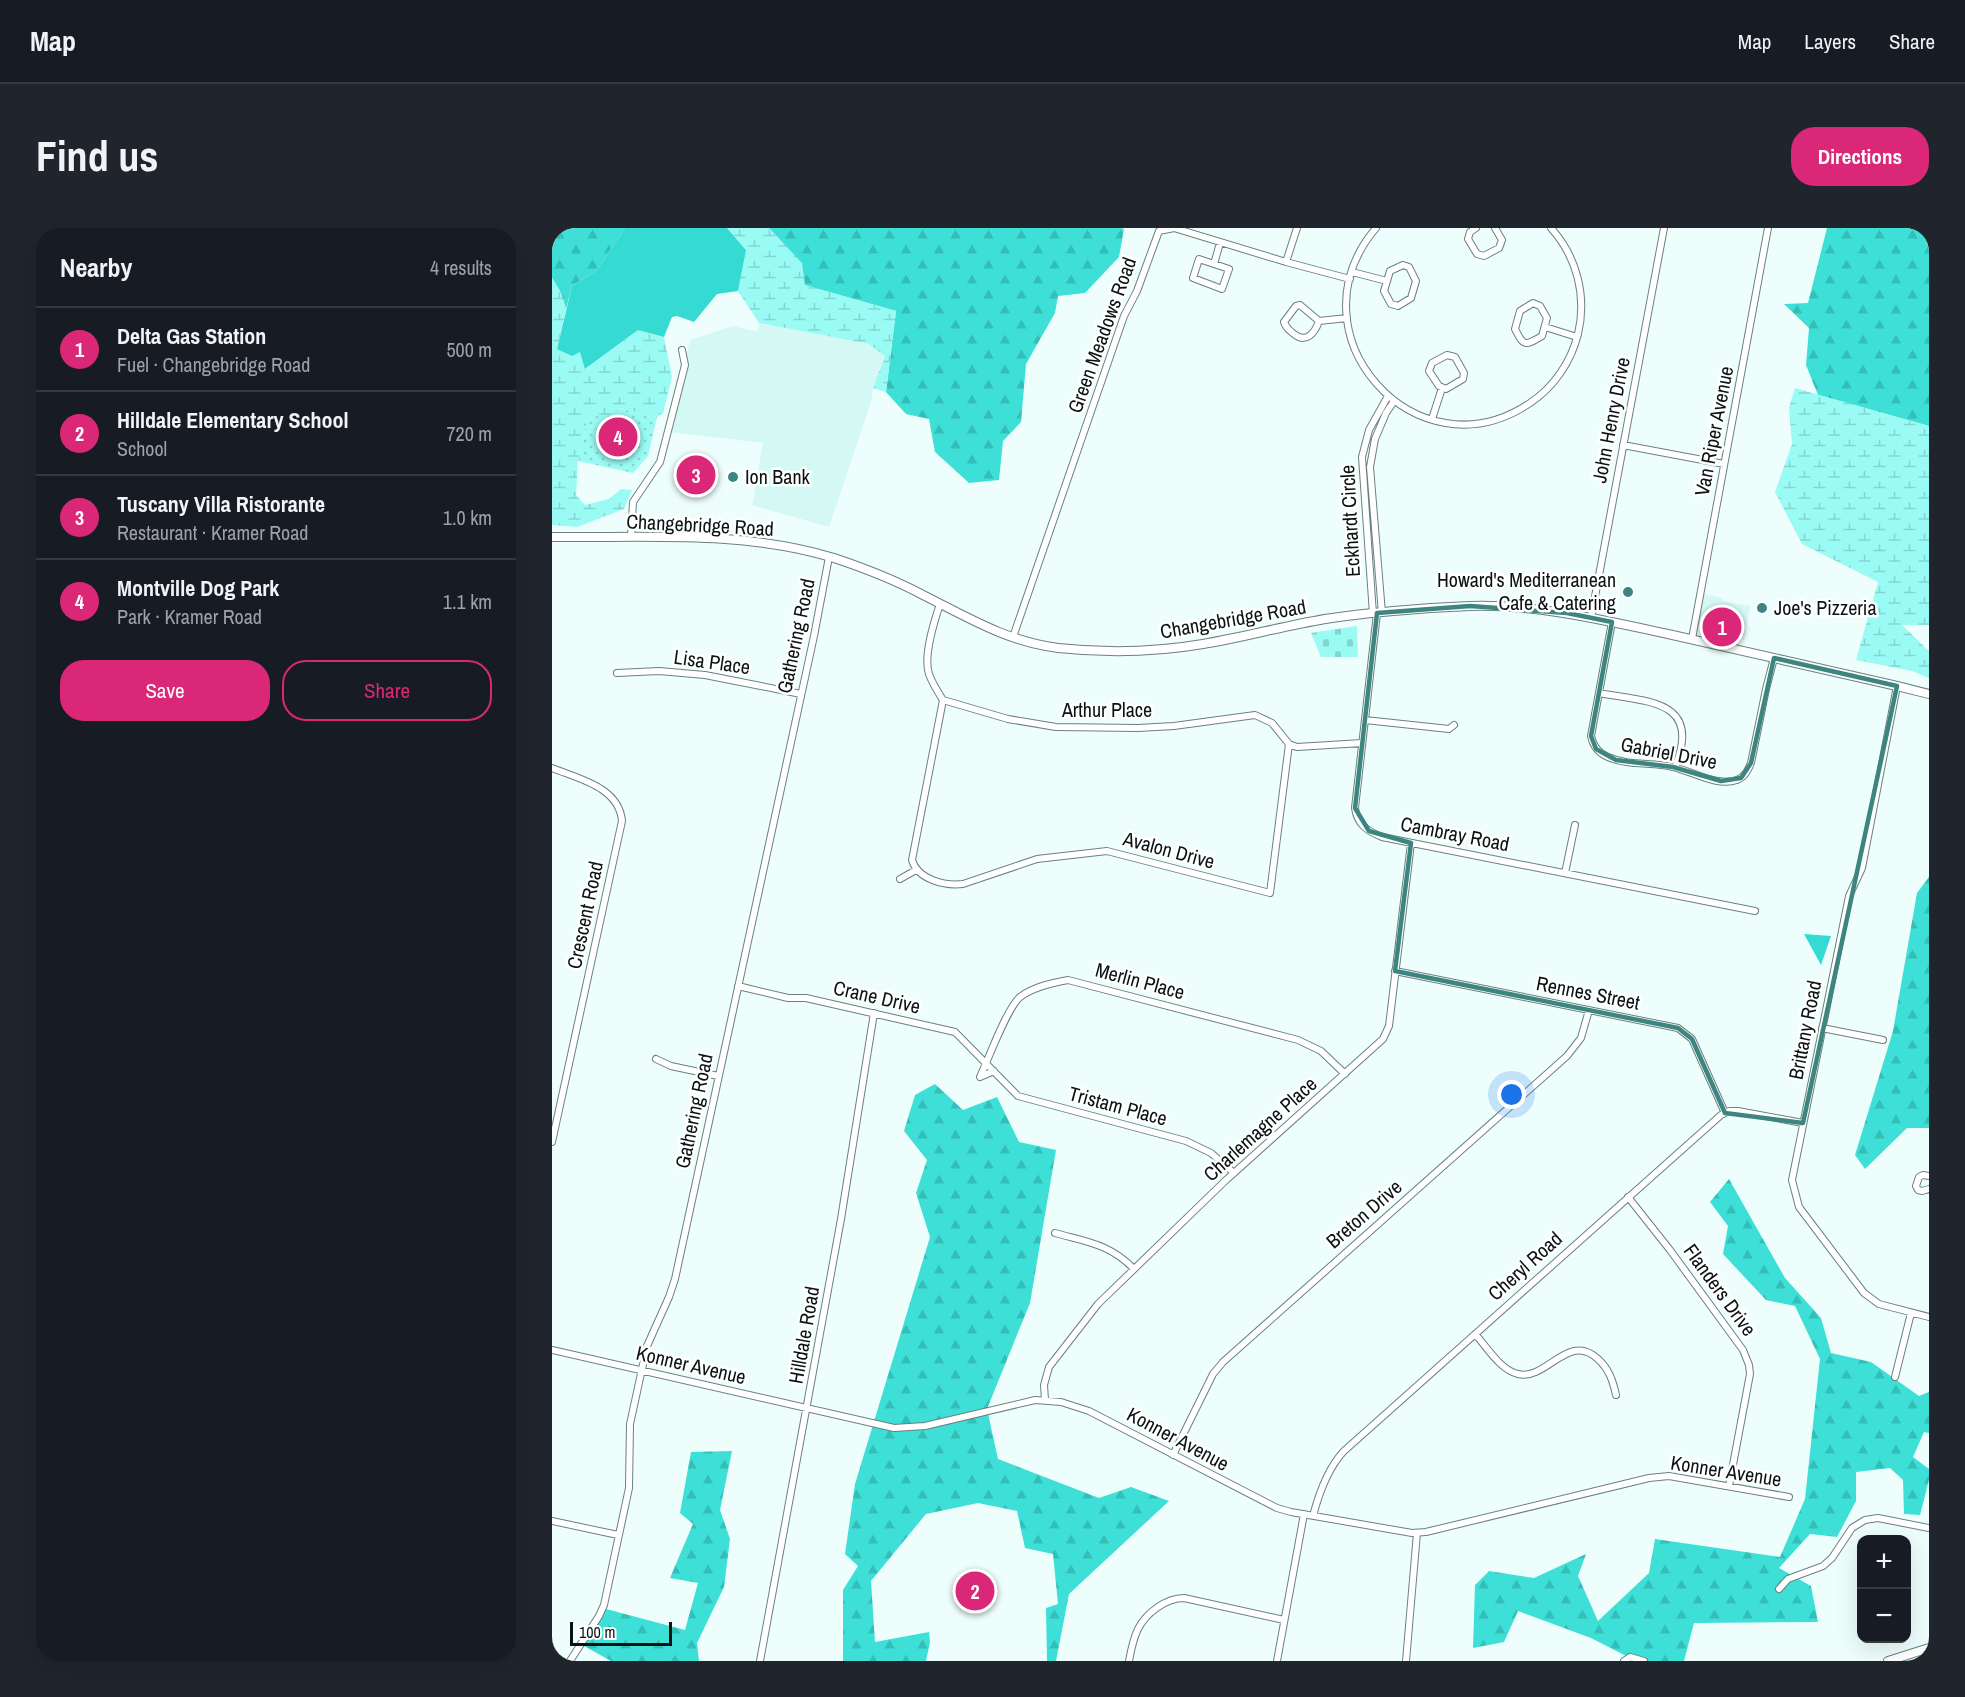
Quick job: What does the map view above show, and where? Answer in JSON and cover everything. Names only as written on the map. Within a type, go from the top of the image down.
[{"type":"main road","name":"Changebridge Road","points":[[553,539],[705,538],[775,544],[829,557],[878,574],[989,629],[1040,645],[1070,649],[1171,648],[1228,640],[1328,619],[1377,613],[1470,606],[1524,607],[1692,639],[1929,694]]},
{"type":"street","name":"Green Meadows Road","points":[[1013,637],[1124,316],[1137,291],[1159,231],[1174,228],[1286,262],[1387,281]]},
{"type":"street","points":[[1286,262],[1297,228]]},
{"type":"street","points":[[1377,228],[1362,247],[1347,292],[1347,318],[1353,347],[1375,383],[1394,401],[1406,409],[1432,419],[1456,424],[1498,419],[1521,409],[1545,391],[1556,379],[1572,353],[1581,312],[1579,284],[1571,258],[1551,228]]},
{"type":"street","points":[[1476,228],[1470,232],[1468,239],[1477,254],[1484,256],[1499,248],[1502,240],[1495,228]]},
{"type":"street","name":"John Henry Drive","points":[[1591,618],[1664,228]]},
{"type":"street","name":"Van Riper Avenue","points":[[1692,639],[1768,228]]},
{"type":"street","points":[[1214,264],[1221,243]]},
{"type":"street","points":[[1199,259],[1214,264],[1229,269],[1222,289],[1193,278],[1199,259]]},
{"type":"street","points":[[1403,264],[1409,267],[1416,281],[1411,298],[1398,306],[1391,304],[1384,291],[1387,281],[1390,272],[1403,264]]},
{"type":"street","points":[[1533,303],[1540,306],[1547,318],[1545,327],[1542,336],[1528,344],[1521,342],[1515,329],[1520,311],[1533,303]]},
{"type":"street","points":[[1319,321],[1304,339],[1285,326],[1284,322],[1300,305],[1319,321],[1347,318]]},
{"type":"street","points":[[1545,327],[1577,337]]},
{"type":"street","points":[[631,537],[633,502],[655,470],[663,453],[684,365],[682,350]]},
{"type":"street","points":[[1447,355],[1455,357],[1464,373],[1462,379],[1446,389],[1442,388],[1430,371],[1432,363],[1447,355]]},
{"type":"street","points":[[1432,419],[1442,388]]},
{"type":"street","name":"Eckhardt Circle","points":[[1377,613],[1362,458],[1369,430],[1388,396]]},
{"type":"street","name":"Eckhardt Circle","points":[[1377,613],[1370,467],[1373,447],[1380,426],[1394,401]]},
{"type":"street","points":[[1623,445],[1724,464]]},
{"type":"street","name":"Gathering Road","points":[[570,1661],[599,1616],[606,1594],[629,1488],[630,1424],[647,1346],[675,1279],[829,557]]},
{"type":"street","points":[[900,879],[916,870],[912,856],[943,700],[929,675],[927,661],[940,604]]},
{"type":"street","name":"Cambray Road","points":[[1377,613],[1355,808],[1359,822],[1373,833],[1411,843],[1755,911]]},
{"type":"street","name":"Gabriel Drive","points":[[1612,622],[1591,736],[1596,749],[1616,760],[1675,767],[1721,781],[1737,780],[1744,775],[1751,763],[1774,658]]},
{"type":"street","name":"Lisa Place","points":[[617,673],[659,671],[705,675],[801,694]]},
{"type":"street","name":"Brittany Road","points":[[1897,686],[1862,868],[1849,896],[1792,1180],[1795,1199],[1799,1207],[1854,1281],[1871,1300],[1929,1317]]},
{"type":"street","points":[[1599,693],[1657,705],[1675,713],[1682,735],[1675,767]]},
{"type":"street","name":"Arthur Place","points":[[943,700],[1008,719],[1056,727],[1138,728],[1255,716],[1272,723],[1285,737],[1288,744]]},
{"type":"street","points":[[1365,720],[1449,729],[1454,725]]},
{"type":"street","points":[[1288,744],[1307,747],[1362,743]]},
{"type":"street","name":"Avalon Drive","points":[[916,870],[922,875],[954,885],[1037,859],[1110,852],[1270,893],[1288,744]]},
{"type":"street","name":"Crescent Road","points":[[552,768],[606,791],[620,807],[622,821],[552,1142]]},
{"type":"street","points":[[1565,873],[1575,825]]},
{"type":"street","name":"Charlemagne Place","points":[[1045,1400],[1044,1385],[1049,1367],[1098,1304],[1234,1173],[1383,1039],[1389,1026],[1411,843]]},
{"type":"street","name":"Rennes Street","points":[[1395,971],[1670,1026],[1684,1031],[1692,1039],[1725,1113]]},
{"type":"street","name":"Merlin Place","points":[[986,1064],[1010,1010],[1017,1000],[1042,986],[1068,980],[1298,1040],[1321,1051],[1345,1074]]},
{"type":"street","name":"Crane Drive","points":[[738,987],[788,998],[806,998],[955,1032],[994,1071]]},
{"type":"street","name":"Breton Drive","points":[[1173,1455],[1213,1374],[1223,1362],[1567,1056],[1581,1038],[1589,1010]]},
{"type":"street","name":"Hilldale Road","points":[[760,1661],[841,1220],[874,1013]]},
{"type":"street","points":[[1822,1028],[1883,1040]]},
{"type":"street","points":[[656,1059],[671,1066],[718,1076]]},
{"type":"street","points":[[986,1064],[980,1077],[994,1071]]},
{"type":"street","name":"Tristam Place","points":[[994,1071],[1018,1095],[1186,1141],[1211,1153],[1234,1173]]},
{"type":"street","points":[[1725,1113],[1747,1112],[1803,1123]]},
{"type":"street","name":"Cheryl Road","points":[[1313,1516],[1335,1462],[1344,1451],[1725,1113]]},
{"type":"street","points":[[1929,1176],[1919,1177],[1916,1186],[1918,1190],[1929,1190]]},
{"type":"street","name":"Flanders Drive","points":[[1628,1197],[1725,1324],[1747,1358],[1750,1374],[1729,1486]]},
{"type":"street","points":[[1055,1233],[1106,1248],[1122,1256],[1134,1269]]},
{"type":"street","points":[[1895,1377],[1911,1313]]},
{"type":"street","points":[[1474,1334],[1504,1367],[1520,1374],[1535,1373],[1569,1352],[1588,1353],[1609,1372],[1613,1378],[1617,1395]]},
{"type":"street","name":"Konner Avenue","points":[[552,1350],[880,1425],[909,1428],[925,1426],[1035,1400],[1069,1404],[1089,1411],[1277,1508],[1417,1533],[1649,1478],[1678,1476],[1789,1497]]},
{"type":"street","points":[[1276,1661],[1304,1514]]},
{"type":"street","points":[[1779,1589],[1788,1579],[1823,1566],[1832,1558],[1852,1528],[1865,1520],[1878,1518],[1929,1528]]},
{"type":"street","points":[[552,1521],[618,1535]]},
{"type":"street","points":[[1406,1661],[1417,1533]]},
{"type":"street","points":[[1129,1661],[1134,1639],[1142,1622],[1162,1605],[1174,1599],[1184,1598],[1284,1620]]},
{"type":"street","points":[[1888,1661],[1929,1648]]},
{"type":"street","points":[[1624,1661],[1630,1657],[1644,1661]]},
{"type":"highlighted area","points":[[1470,606],[1567,613],[1612,622],[1591,736],[1596,749],[1616,760],[1673,767],[1721,781],[1741,778],[1751,763],[1774,658],[1897,686],[1803,1123],[1725,1113],[1692,1039],[1678,1028],[1395,971],[1411,843],[1369,831],[1355,808],[1377,613]]},
{"type":"shaded area","points":[[625,228],[727,228],[746,250],[738,291],[717,294],[694,322],[677,316],[672,317],[664,337],[638,330],[585,369],[580,352],[572,356],[557,349],[572,286],[597,270]]},
{"type":"shaded area","points":[[759,323],[869,344],[885,355],[829,527],[752,505],[763,443],[670,432],[690,340],[733,326],[758,332]]},
{"type":"shaded area","points":[[1704,594],[1723,598],[1723,601],[1750,606],[1744,640],[1712,633],[1704,624],[1699,623]]},
{"type":"shaded area","points":[[1804,934],[1831,936],[1821,965]]},
{"type":"green space","points":[[552,228],[625,228],[597,270],[572,286],[566,309],[561,293],[552,278]]},
{"type":"green space","points":[[727,228],[769,228],[802,263],[805,285],[896,311],[886,392],[873,388],[885,356],[869,344],[759,323],[738,291],[746,249]]},
{"type":"green space","points":[[769,228],[1124,229],[1119,257],[1085,293],[1058,296],[1055,313],[1026,364],[1021,422],[1003,441],[999,480],[969,483],[935,452],[929,419],[906,414],[886,392],[896,311],[804,285],[801,263]]},
{"type":"green space","points":[[1827,228],[1929,228],[1929,426],[1818,395],[1806,365],[1809,328],[1784,304],[1808,303]]},
{"type":"green space","points":[[552,278],[561,293],[566,309],[557,349],[580,352],[586,369],[638,330],[664,337],[672,377],[663,413],[657,417],[617,408],[614,417],[589,413],[578,461],[576,495],[585,505],[609,499],[621,489],[632,490],[624,509],[577,527],[552,525]]},
{"type":"green space","points":[[1795,388],[1929,426],[1929,625],[1902,625],[1929,651],[1929,678],[1912,671],[1856,660],[1878,582],[1802,544],[1775,492],[1792,444],[1789,407]]},
{"type":"green space","points":[[617,408],[657,417],[648,456],[633,473],[578,461],[589,412]]},
{"type":"green space","points":[[1357,626],[1358,657],[1321,657],[1311,633]]},
{"type":"green space","points":[[1929,877],[1929,1128],[1907,1128],[1865,1169],[1855,1155],[1893,1031],[1917,893]]},
{"type":"green space","points":[[935,1084],[963,1110],[997,1097],[1019,1142],[1056,1150],[1030,1303],[987,1409],[998,1459],[1099,1498],[1131,1487],[1169,1501],[1069,1594],[1056,1661],[1047,1661],[1046,1608],[1058,1604],[1053,1554],[1025,1548],[1017,1511],[978,1503],[926,1514],[871,1581],[875,1642],[929,1632],[930,1642],[926,1661],[843,1661],[843,1590],[858,1566],[845,1554],[855,1484],[930,1237],[916,1193],[927,1160],[904,1131],[915,1095]]},
{"type":"green space","points":[[1729,1179],[1785,1278],[1821,1318],[1831,1353],[1871,1362],[1919,1396],[1929,1392],[1929,1433],[1924,1432],[1913,1457],[1929,1469],[1929,1480],[1920,1515],[1904,1514],[1903,1480],[1890,1468],[1856,1472],[1856,1501],[1837,1537],[1810,1534],[1779,1568],[1811,1586],[1818,1622],[1694,1623],[1684,1661],[1641,1661],[1632,1659],[1591,1638],[1518,1611],[1504,1642],[1473,1648],[1475,1585],[1489,1571],[1534,1578],[1586,1554],[1578,1576],[1598,1621],[1649,1573],[1655,1539],[1780,1557],[1805,1499],[1820,1359],[1795,1306],[1766,1300],[1723,1254],[1728,1226],[1710,1202]]},
{"type":"green space","points":[[732,1451],[720,1510],[730,1539],[724,1587],[697,1643],[699,1661],[611,1661],[584,1646],[606,1609],[685,1630],[698,1583],[670,1578],[693,1524],[680,1513],[691,1452]]},
{"type":"place","name":"Montville Dog Park","points":[[618,437]]},
{"type":"place","name":"Tuscany Villa Ristorante","points":[[696,475]]},
{"type":"place","name":"Ion Bank","points":[[733,477]]},
{"type":"place","name":"Howard's Mediterranean Cafe & Catering","points":[[1628,592]]},
{"type":"place","name":"Joe's Pizzeria","points":[[1762,608]]},
{"type":"place","name":"Delta Gas Station","points":[[1722,627]]},
{"type":"place","name":"Hilldale Elementary School","points":[[975,1591]]}]
